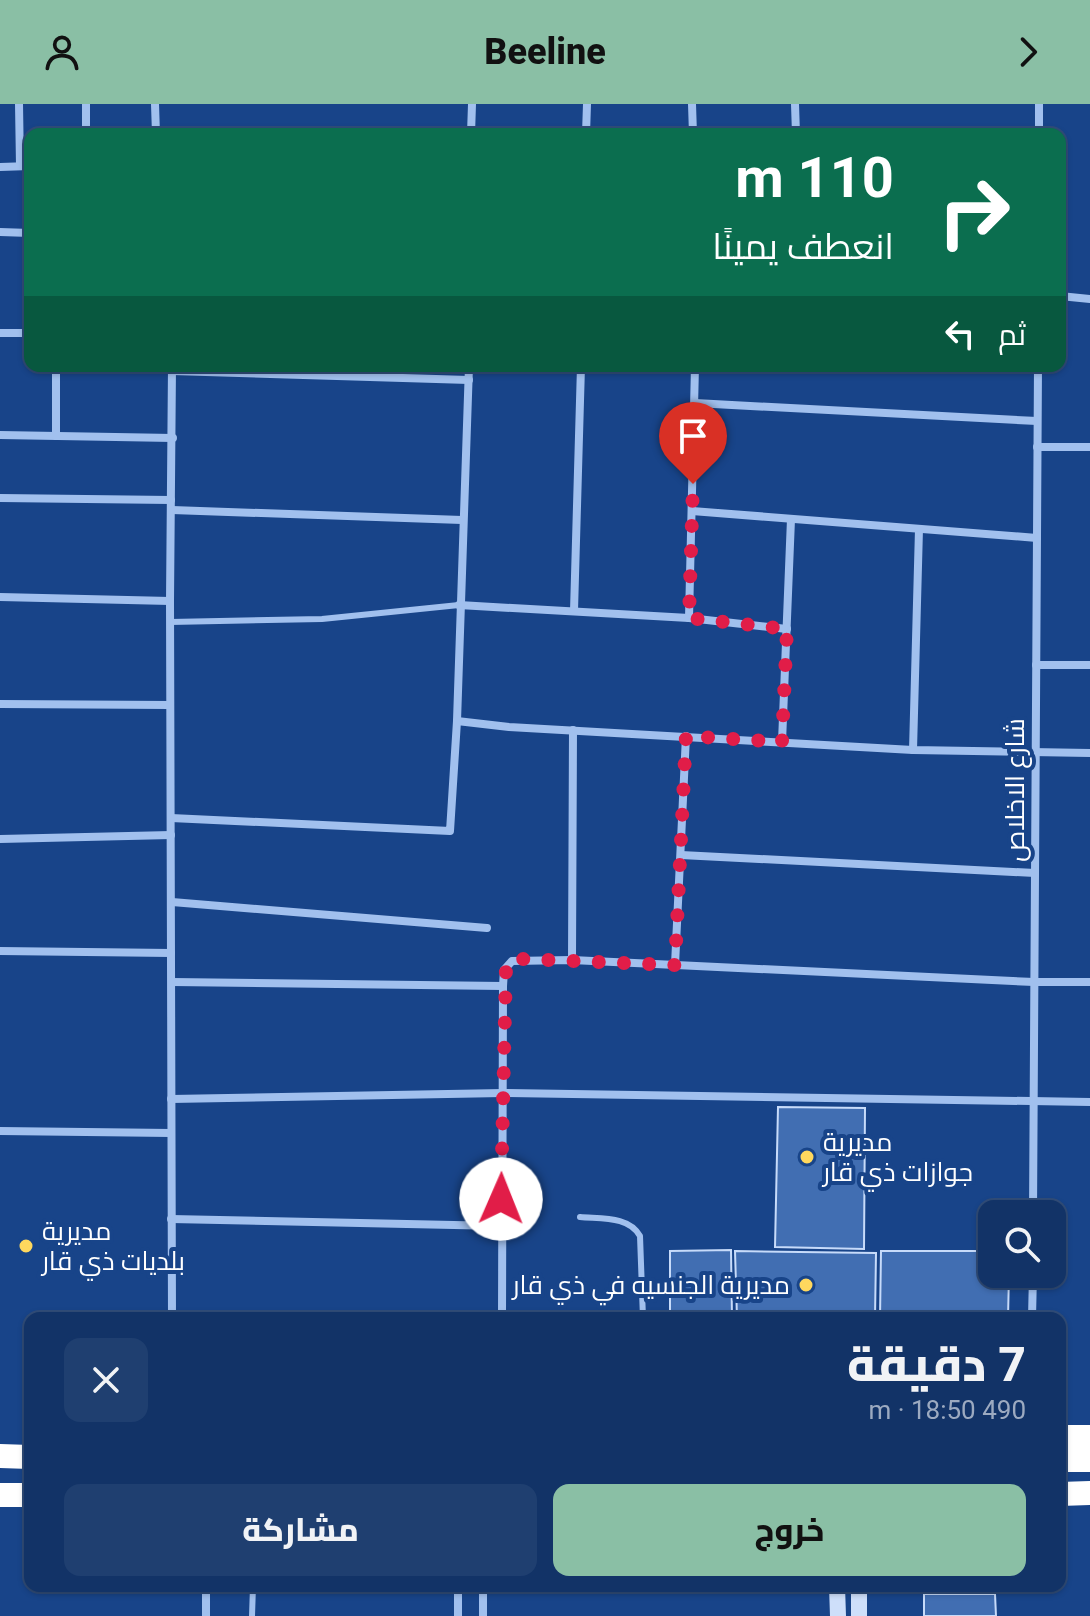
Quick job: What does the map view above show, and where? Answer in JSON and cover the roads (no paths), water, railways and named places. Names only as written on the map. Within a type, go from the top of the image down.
[{"type":"highway","points":[[1066,1437],[1090,1437]]},
{"type":"highway","points":[[0,1456],[24,1457]]},
{"type":"highway","points":[[1066,1460],[1090,1460]]},
{"type":"highway","points":[[1066,1477],[1090,1477]]},
{"type":"highway","points":[[1066,1494],[1090,1493]]},
{"type":"highway","points":[[0,1495],[24,1495]]},
{"type":"street","points":[[19,104],[24,156]]},
{"type":"street","points":[[86,104],[86,128]]},
{"type":"street","points":[[155,104],[156,128]]},
{"type":"street","points":[[471,128],[472,104]]},
{"type":"street","points":[[586,128],[587,104]]},
{"type":"street","points":[[692,104],[693,128]]},
{"type":"street","points":[[795,104],[796,128]]},
{"type":"street","points":[[1039,104],[1039,128]]},
{"type":"street","points":[[0,167],[24,166]]},
{"type":"street","points":[[0,232],[24,233]]},
{"type":"street","points":[[1066,297],[1090,299]]},
{"type":"street","points":[[0,333],[24,333]]},
{"type":"street","points":[[56,372],[56,436]]},
{"type":"street","points":[[172,372],[172,1312]]},
{"type":"street","points":[[271,372],[469,380]]},
{"type":"street","points":[[171,818],[450,831],[457,721],[469,372]]},
{"type":"street","points":[[574,611],[581,372]]},
{"type":"street","points":[[689,618],[695,372]]},
{"type":"street","name":"شارع الاخلاص","points":[[1033,1200],[1038,372]]},
{"type":"street","points":[[695,403],[1037,421]]},
{"type":"street","points":[[0,435],[173,438]]},
{"type":"street","points":[[1037,447],[1090,447]]},
{"type":"street","points":[[0,498],[462,520]]},
{"type":"street","points":[[692,511],[1037,538]]},
{"type":"street","points":[[782,742],[791,519]]},
{"type":"street","points":[[913,750],[919,529]]},
{"type":"street","points":[[0,597],[170,601]]},
{"type":"street","points":[[459,605],[689,618],[787,629]]},
{"type":"street","points":[[1036,665],[1090,665]]},
{"type":"street","points":[[0,704],[170,705]]},
{"type":"street","points":[[457,721],[913,750],[1090,753]]},
{"type":"street","points":[[572,960],[573,730]]},
{"type":"street","points":[[675,965],[686,736]]},
{"type":"street","points":[[0,839],[171,835]]},
{"type":"street","points":[[681,855],[1035,873]]},
{"type":"street","points":[[172,902],[487,928]]},
{"type":"street","points":[[0,951],[171,953]]},
{"type":"street","points":[[502,1312],[503,986],[504,970],[512,961],[572,960],[1090,982]]},
{"type":"street","points":[[172,982],[503,986]]},
{"type":"street","points":[[171,1099],[503,1093],[1090,1102]]},
{"type":"street","points":[[0,1131],[171,1133]]},
{"type":"street","points":[[171,1219],[501,1226]]},
{"type":"street","points":[[1032,1312],[1033,1288]]},
{"type":"street","points":[[206,1592],[206,1616]]},
{"type":"street","points":[[458,1592],[458,1616]]},
{"type":"street","points":[[483,1592],[483,1616]]},
{"type":"street","points":[[837,1592],[838,1616]]},
{"type":"street","points":[[859,1592],[859,1616]]},
{"type":"lane","points":[[170,622],[322,619],[459,605]]},
{"type":"lane","points":[[580,1217],[624,1221],[635,1227],[640,1236],[643,1312]]},
{"type":"lane","points":[[252,1616],[253,1592]]},
{"type":"place","name":"مديرية جوازات ذي قار","points":[[807,1157]]},
{"type":"place","name":"مديرية بلديات ذي قار","points":[[26,1246]]},
{"type":"place","name":"مديرية الجنسيه في ذي قار","points":[[806,1285]]}]
